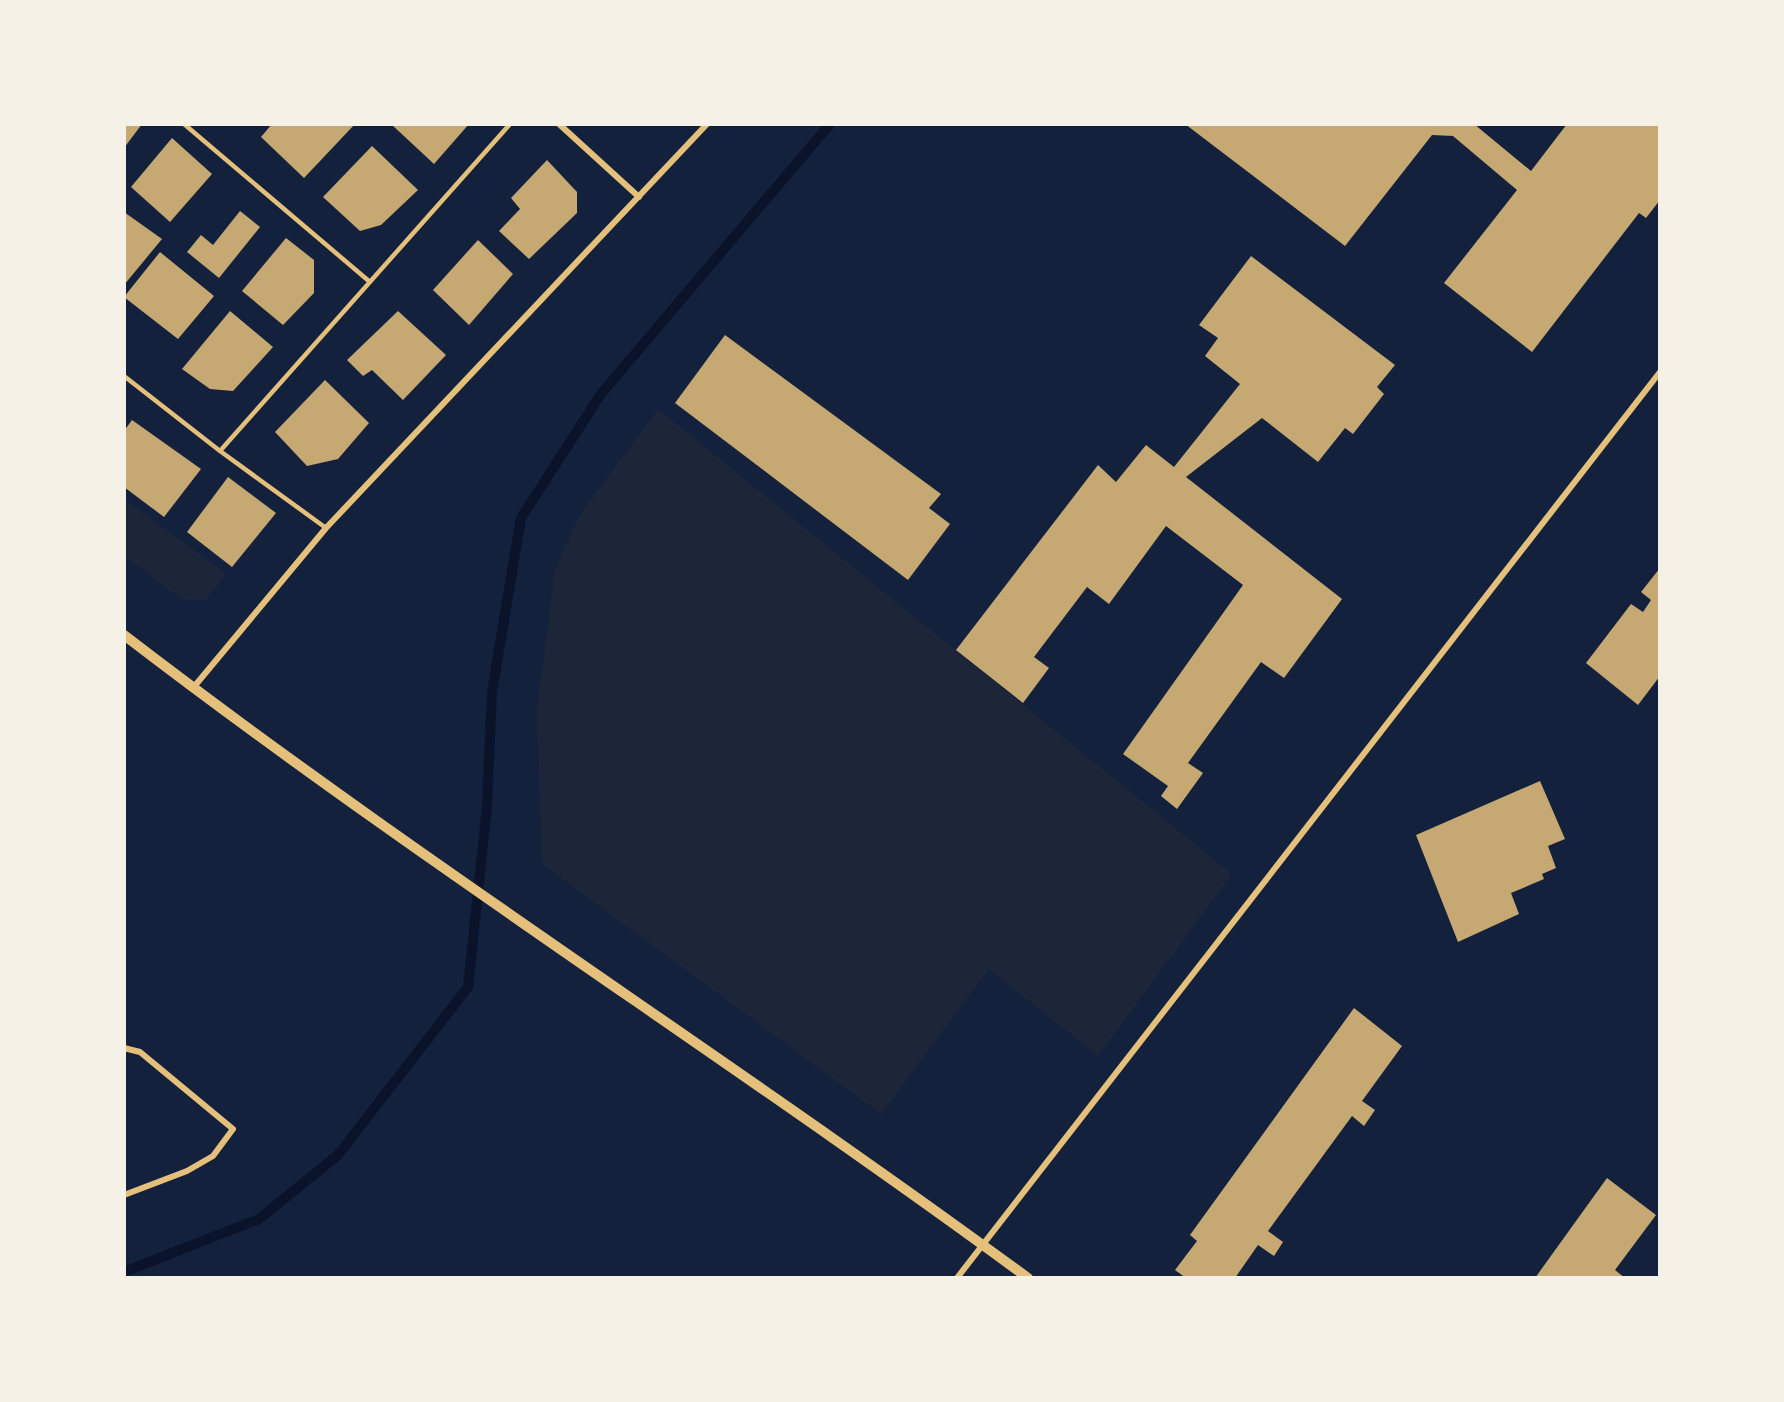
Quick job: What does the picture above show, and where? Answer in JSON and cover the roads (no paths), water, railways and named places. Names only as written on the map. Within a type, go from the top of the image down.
[{"type":"street","points":[[559,124],[639,197]]},
{"type":"street","points":[[193,688],[326,528],[707,124]]},
{"type":"street","points":[[957,1278],[1659,372]]},
{"type":"street","points":[[124,635],[193,688],[397,834],[1028,1278]]},
{"type":"street","points":[[124,1048],[140,1052],[232,1129],[213,1156],[188,1171],[124,1195]]},
{"type":"lane","points":[[184,124],[370,282]]},
{"type":"lane","points":[[220,451],[510,124]]},
{"type":"lane","points":[[124,376],[220,451],[326,528]]},
{"type":"waterway","points":[[124,1272],[259,1219],[338,1155],[468,987],[487,806],[492,692],[521,518],[601,394],[830,124]]}]
